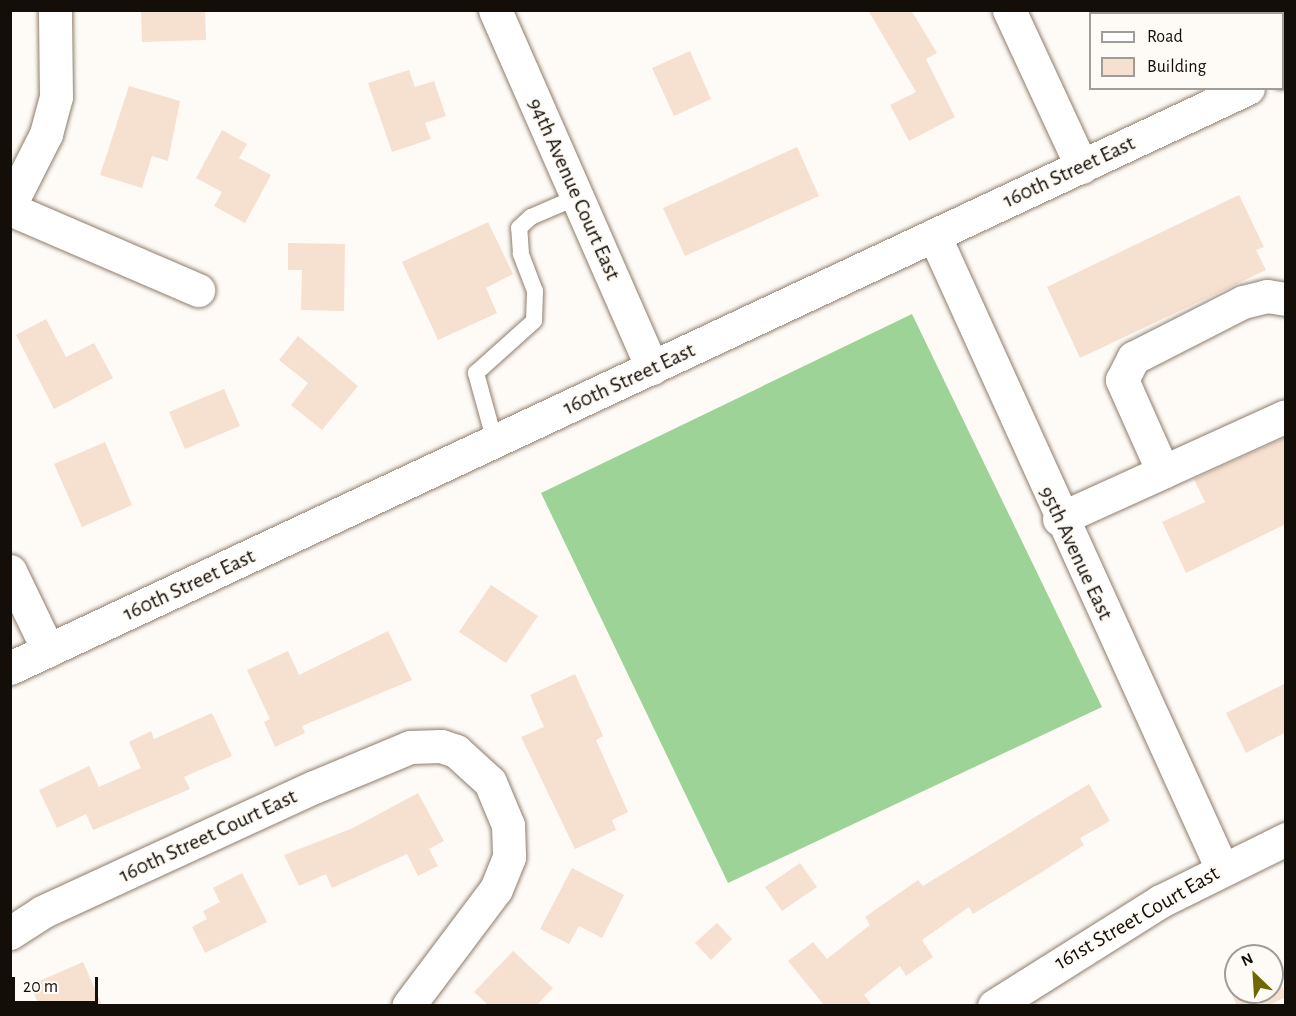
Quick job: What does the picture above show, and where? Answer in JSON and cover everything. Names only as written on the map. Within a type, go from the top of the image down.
[{"type":"street","points":[[55,10],[56,98],[46,134],[10,207],[198,290]]},
{"type":"street","name":"94th Avenue Court East","points":[[495,10],[652,368]]},
{"type":"street","points":[[1008,10],[1082,167]]},
{"type":"street","name":"160th Street East","points":[[10,668],[1244,90]]},
{"type":"street","name":"95th Avenue East","points":[[934,235],[1059,519],[1222,869]]},
{"type":"street","points":[[1164,472],[1122,380],[1133,357],[1243,302],[1267,296],[1286,299]]},
{"type":"street","points":[[1059,519],[1286,416]]},
{"type":"street","points":[[10,571],[48,650]]},
{"type":"street","name":"160th Street Court East","points":[[10,933],[42,912],[410,747],[441,746],[473,764],[501,802],[510,842],[496,889],[410,1005]]},
{"type":"street","name":"161st Street Court East","points":[[994,1005],[1072,953],[1222,869],[1286,839]]},
{"type":"lane","points":[[495,442],[476,373],[534,321],[535,291],[519,228],[531,217],[577,196]]},
{"type":"green space","points":[[912,314],[1102,707],[728,883],[541,493]]},
{"type":"building","points":[[141,10],[205,10],[206,40],[142,42]]},
{"type":"building","points":[[868,10],[911,10],[937,53],[926,59],[955,117],[909,141],[890,105],[916,92]]},
{"type":"building","points":[[690,51],[711,99],[674,116],[652,68]]},
{"type":"building","points":[[409,70],[415,87],[434,81],[446,116],[425,123],[431,139],[392,152],[368,83]]},
{"type":"building","points":[[129,86],[180,101],[168,161],[152,156],[142,188],[100,175]]},
{"type":"building","points":[[222,130],[247,144],[239,158],[271,175],[245,223],[214,206],[222,192],[196,178]]},
{"type":"building","points":[[797,147],[819,196],[685,256],[663,208]]},
{"type":"building","points":[[1239,195],[1264,247],[1256,250],[1266,270],[1080,358],[1047,287]]},
{"type":"building","points":[[488,222],[513,274],[486,288],[497,313],[438,340],[402,262]]},
{"type":"building","points":[[288,243],[345,244],[344,311],[301,310],[302,270],[288,270]]},
{"type":"building","points":[[46,319],[66,357],[94,343],[113,378],[54,409],[16,335]]},
{"type":"building","points":[[298,336],[358,386],[322,430],[291,405],[308,383],[279,360]]},
{"type":"building","points":[[224,389],[240,426],[185,449],[169,412]]},
{"type":"building","points":[[1286,437],[1286,524],[1186,573],[1162,522],[1205,502],[1194,479]]},
{"type":"building","points":[[105,442],[132,505],[82,527],[54,464]]},
{"type":"building","points":[[491,585],[538,616],[506,663],[459,632]]},
{"type":"building","points":[[388,631],[412,680],[302,726],[305,733],[275,747],[264,722],[270,719],[247,670],[288,651],[299,675]]},
{"type":"building","points":[[575,674],[603,736],[596,740],[628,812],[612,820],[616,830],[575,849],[521,737],[544,727],[530,695]]},
{"type":"building","points":[[1286,683],[1286,732],[1246,753],[1226,713]]},
{"type":"building","points":[[212,713],[232,756],[184,777],[190,789],[93,830],[86,814],[57,828],[39,790],[89,766],[99,787],[141,768],[129,742],[151,731],[154,739]]},
{"type":"building","points":[[1089,784],[1110,821],[1080,838],[1084,845],[1042,872],[973,914],[969,907],[922,940],[933,957],[906,976],[900,966],[864,995],[872,1005],[824,1005],[788,961],[813,942],[827,959],[870,925],[865,917],[918,880],[923,886]]},
{"type":"building","points":[[418,793],[444,841],[429,849],[438,866],[418,876],[407,854],[332,888],[326,874],[299,886],[284,855],[353,828]]},
{"type":"building","points":[[800,863],[817,887],[782,911],[765,887]]},
{"type":"building","points":[[572,868],[624,895],[602,938],[579,926],[569,944],[540,929]]},
{"type":"building","points":[[242,873],[267,922],[205,953],[192,927],[207,919],[203,911],[220,902],[213,888]]},
{"type":"building","points":[[717,923],[732,939],[711,960],[695,943]]},
{"type":"building","points":[[513,951],[553,988],[537,1005],[488,1005],[474,992]]},
{"type":"building","points":[[83,962],[102,1005],[39,1005],[30,985]]},
{"type":"building","points":[[1236,1004],[1271,1004],[1269,1005]]}]
